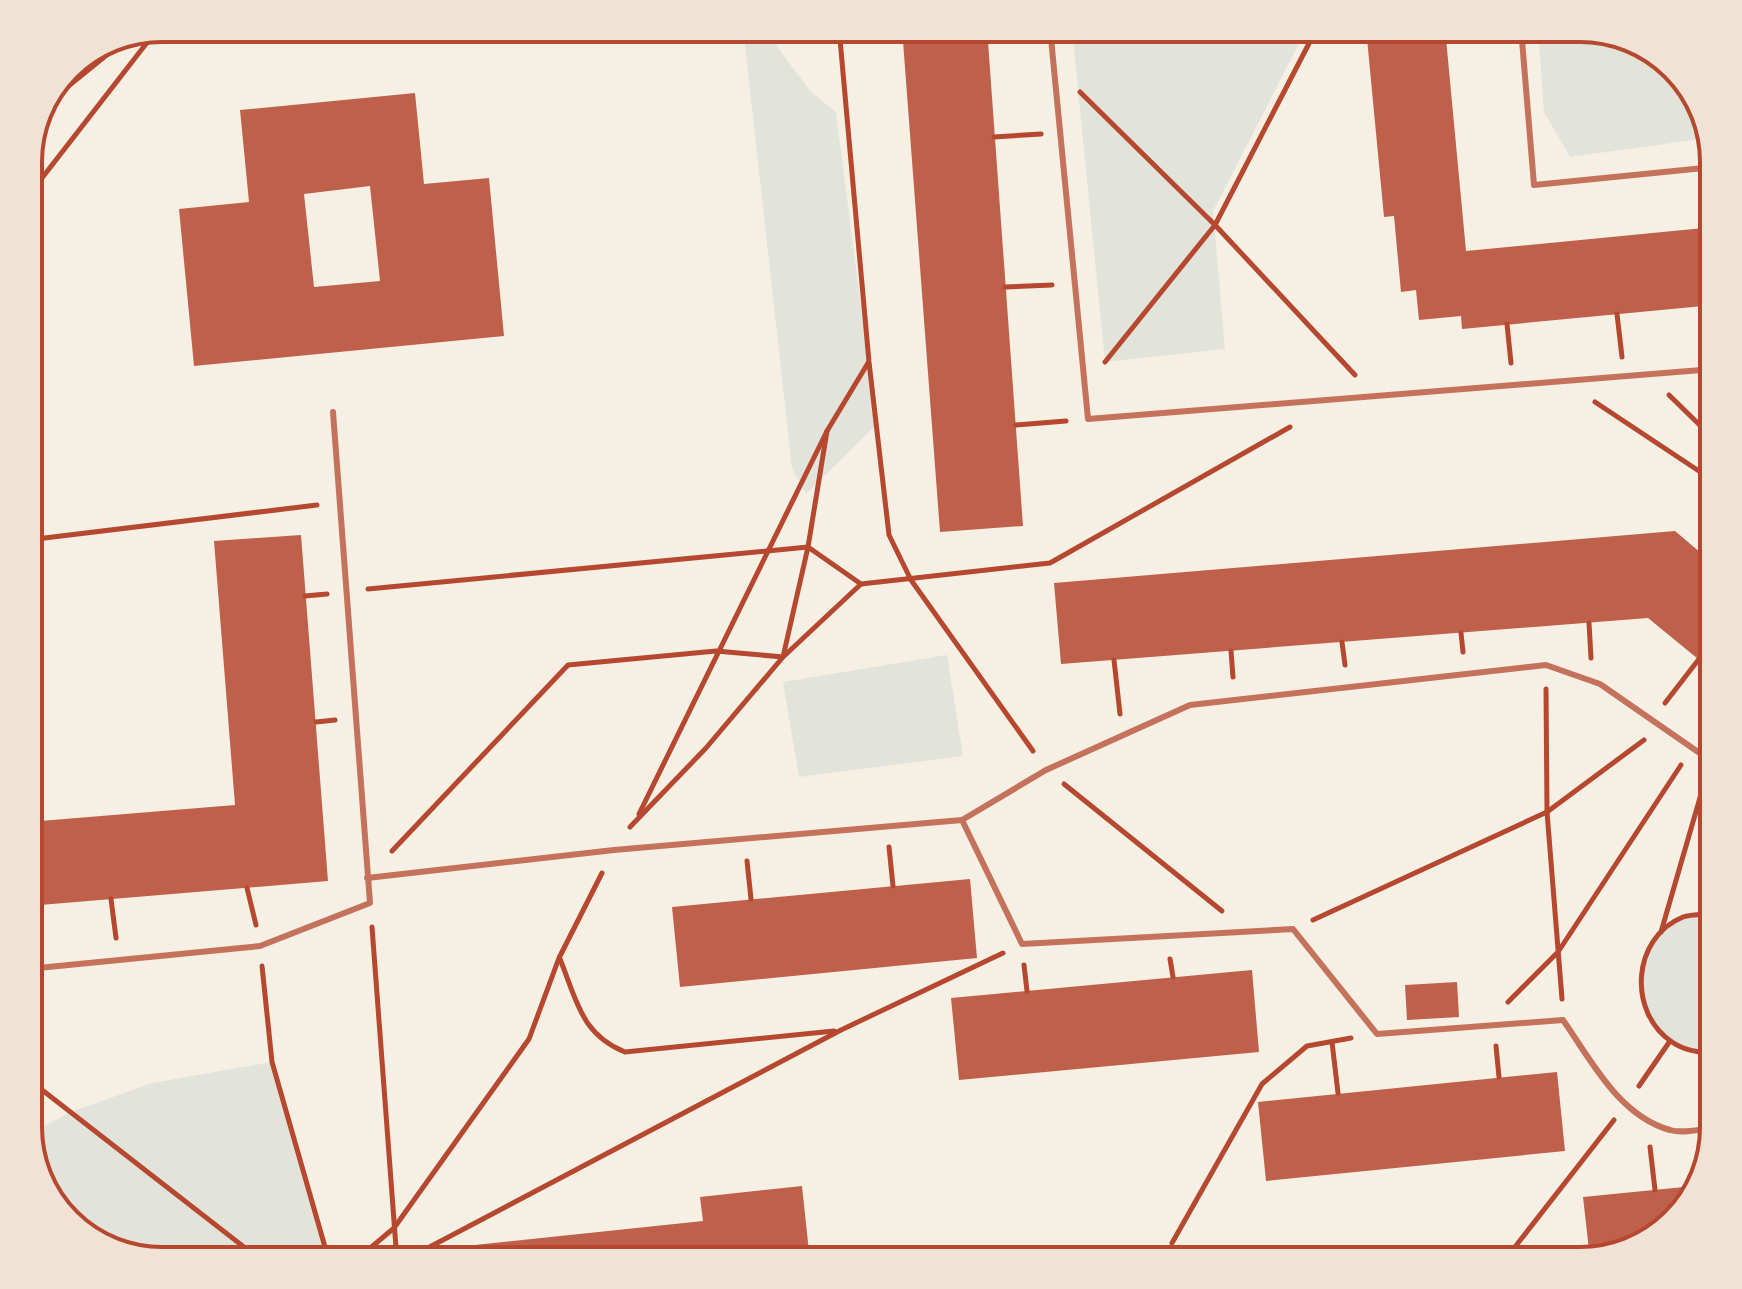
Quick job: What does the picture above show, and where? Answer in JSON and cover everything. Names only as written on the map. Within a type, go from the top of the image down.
[{"type":"lane","points":[[1051,42],[1088,419],[1700,370]]},
{"type":"lane","points":[[1522,42],[1534,185],[1700,168]]},
{"type":"lane","points":[[42,968],[260,946],[370,903],[333,412]]},
{"type":"lane","points":[[367,878],[614,850],[962,820],[1046,770],[1190,705],[1546,665],[1593,681],[1700,750]]},
{"type":"lane","points":[[962,820],[1022,944],[1293,929],[1377,1034],[1563,1020],[1607,1083],[1647,1122],[1673,1131],[1700,1129]]},
{"type":"path","points":[[840,42],[869,362],[889,535],[911,580],[1046,770],[1231,919],[1253,931]]},
{"type":"path","points":[[1085,388],[1215,225],[1310,42]]},
{"type":"path","points":[[42,178],[146,43]]},
{"type":"path","points":[[73,83],[102,59]]},
{"type":"path","points":[[1054,66],[1215,225],[1374,396]]},
{"type":"path","points":[[994,137],[1060,133]]},
{"type":"path","points":[[1005,287],[1075,283]]},
{"type":"path","points":[[1617,314],[1624,376]]},
{"type":"path","points":[[1507,324],[1513,385]]},
{"type":"path","points":[[614,850],[637,817],[716,651],[827,431],[869,362]]},
{"type":"path","points":[[1649,375],[1700,425]]},
{"type":"path","points":[[1563,381],[1700,472]]},
{"type":"path","points":[[1016,425],[1088,419]]},
{"type":"path","points":[[637,817],[706,748],[783,657],[861,584],[1050,563],[1299,422]]},
{"type":"path","points":[[783,657],[808,547],[827,431]]},
{"type":"path","points":[[42,538],[340,502]]},
{"type":"path","points":[[348,591],[770,548],[808,547],[861,584]]},
{"type":"path","points":[[1589,623],[1593,681]]},
{"type":"path","points":[[367,878],[568,665],[716,651],[783,657]]},
{"type":"path","points":[[1653,718],[1699,659]]},
{"type":"path","points":[[1114,660],[1122,735]]},
{"type":"path","points":[[1546,665],[1547,812],[1563,1020]]},
{"type":"path","points":[[1293,929],[1547,812],[1664,725]]},
{"type":"path","points":[[1485,1025],[1558,952],[1694,745]]},
{"type":"path","points":[[1661,933],[1700,803]]},
{"type":"path","points":[[888,826],[893,886]]},
{"type":"path","points":[[745,839],[751,899]]},
{"type":"path","points":[[247,888],[260,946]]},
{"type":"path","points":[[111,899],[119,960]]},
{"type":"path","points":[[370,903],[397,1247]]},
{"type":"path","points":[[372,1247],[394,1228],[529,1039],[559,958],[587,905]]},
{"type":"path","points":[[1700,915],[1683,917],[1661,933],[1648,950],[1642,969],[1645,1007],[1653,1023],[1670,1041],[1700,1052]]},
{"type":"path","points":[[427,1247],[841,1030],[1022,944]]},
{"type":"path","points":[[559,958],[589,1028],[602,1043],[625,1052],[841,1030]]},
{"type":"path","points":[[264,979],[272,1062],[325,1247]]},
{"type":"path","points":[[1170,1247],[1262,1084],[1307,1046],[1377,1034]]},
{"type":"path","points":[[1332,1042],[1338,1093]]},
{"type":"path","points":[[42,1090],[244,1247]]},
{"type":"path","points":[[1647,1122],[1655,1190]]},
{"type":"path","points":[[1515,1247],[1546,1206]]},
{"type":"shaded area","points":[[745,42],[774,42],[811,92],[836,112],[876,425],[806,494],[792,468]]},
{"type":"shaded area","points":[[1073,42],[1300,42],[1213,211],[1225,349],[1105,362]]},
{"type":"shaded area","points":[[1539,42],[1595,43],[1633,54],[1665,77],[1688,109],[1698,139],[1570,157],[1544,112]]},
{"type":"shaded area","points":[[947,655],[963,756],[799,777],[783,682]]},
{"type":"shaded area","points":[[1700,915],[1700,1052],[1672,1042],[1658,1029],[1648,1013],[1643,995],[1642,976],[1654,941],[1666,927],[1686,916]]},
{"type":"shaded area","points":[[272,1062],[325,1247],[147,1246],[124,1241],[102,1231],[72,1206],[54,1180],[46,1158],[42,1127],[71,1112],[152,1083]]},
{"type":"building","points":[[903,42],[988,42],[1023,526],[940,532]]},
{"type":"building","points":[[1367,42],[1446,42],[1466,251],[1700,228],[1700,306],[1462,329],[1461,316],[1419,320],[1416,290],[1401,292],[1394,216],[1384,217]]},
{"type":"building","points":[[415,93],[424,184],[489,178],[504,336],[194,366],[179,209],[249,202],[240,110]],"holes":[[[370,186],[380,281],[314,287],[304,194]]]},
{"type":"building","points":[[1675,531],[1700,552],[1700,661],[1648,618],[1061,664],[1054,583]]},
{"type":"building","points":[[301,535],[328,881],[42,905],[42,821],[235,805],[214,541]]},
{"type":"building","points":[[970,879],[977,958],[680,987],[672,907]]},
{"type":"building","points":[[1252,970],[1259,1052],[959,1080],[951,998]]},
{"type":"building","points":[[1457,982],[1459,1017],[1407,1020],[1405,985]]},
{"type":"building","points":[[1557,1072],[1565,1151],[1266,1181],[1258,1102]]},
{"type":"building","points":[[802,1186],[809,1247],[456,1247],[703,1221],[700,1197]]},
{"type":"building","points":[[1684,1187],[1653,1222],[1633,1235],[1603,1245],[1589,1246],[1583,1197]]}]
